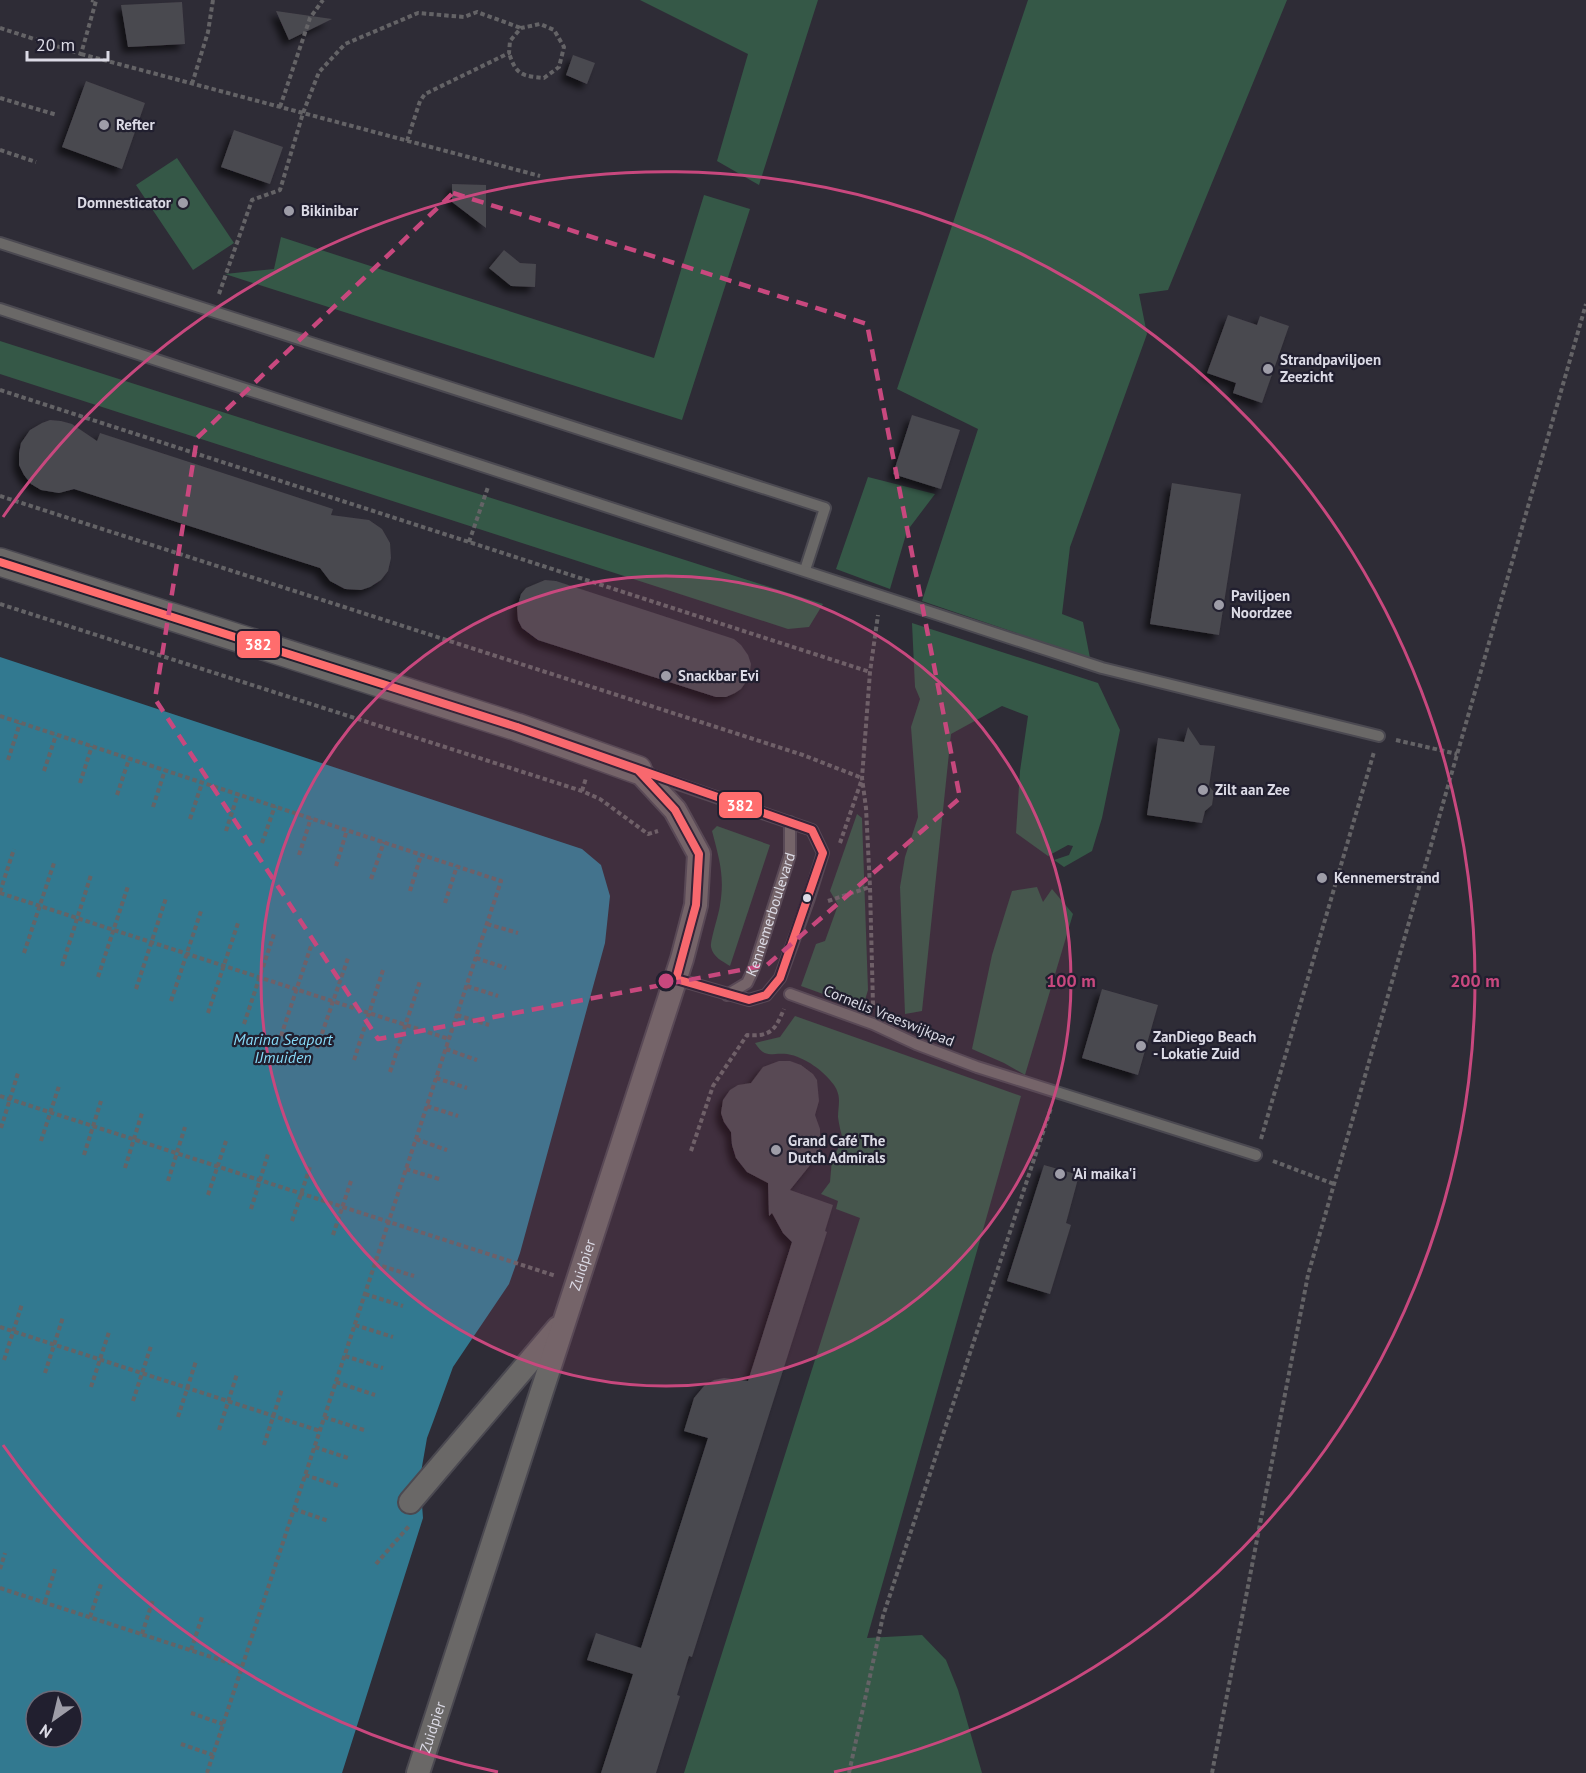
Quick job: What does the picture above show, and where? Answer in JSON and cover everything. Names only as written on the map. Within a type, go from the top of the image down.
[{"type":"street","name":"Kennemerboulevard","points":[[0,562],[517,727],[638,770]]},
{"type":"street","name":"Zuidpier","points":[[418,1773],[676,979],[696,905],[699,854],[675,810],[638,770]]},
{"type":"street","points":[[410,1502],[565,1320]]},
{"type":"lane","points":[[0,243],[825,508],[805,570]]},
{"type":"lane","points":[[0,309],[1102,668],[1379,736]]},
{"type":"lane","name":"Kennemerboulevard","points":[[638,770],[812,830],[823,853],[780,978],[765,995],[749,1000],[676,979]]},
{"type":"lane","name":"Kennemerboulevard","points":[[727,995],[747,983],[754,968],[790,855],[790,822]]},
{"type":"lane","name":"Cornelis Vreeswijkpad","points":[[790,994],[873,1024],[916,1044],[976,1067],[1057,1092]]},
{"type":"lane","points":[[1057,1092],[1256,1155]]},
{"type":"path","points":[[81,54],[96,1],[91,0]]},
{"type":"path","points":[[192,84],[208,32],[213,0]]},
{"type":"path","points":[[280,107],[310,18],[323,0]]},
{"type":"path","points":[[214,312],[252,200],[280,190],[303,113],[319,72],[345,44],[418,13],[464,17],[477,12],[521,28],[540,24],[554,30],[564,46],[558,68],[544,78],[524,76],[514,67],[509,53],[510,41],[521,28]]},
{"type":"path","points":[[0,28],[81,54],[540,176]]},
{"type":"path","points":[[407,141],[420,101],[425,94],[509,53]]},
{"type":"path","points":[[0,98],[57,115]]},
{"type":"path","points":[[0,150],[36,162]]},
{"type":"path","points":[[1212,1773],[1308,1275],[1586,304]]},
{"type":"path","points":[[0,390],[870,672]]},
{"type":"path","points":[[0,496],[791,751],[862,778]]},
{"type":"path","points":[[469,542],[483,503]]},
{"type":"path","points":[[873,1024],[870,887],[862,778],[870,672],[880,597]]},
{"type":"path","points":[[0,604],[582,791],[600,800],[648,834],[682,823]]},
{"type":"path","points":[[0,716],[501,881],[207,1773]]},
{"type":"path","points":[[8,760],[20,723]]},
{"type":"path","points":[[44,771],[56,735]]},
{"type":"path","points":[[1334,1184],[1256,1155],[1379,736],[1457,754]]},
{"type":"path","points":[[80,783],[92,746]]},
{"type":"path","points":[[117,795],[129,759]]},
{"type":"path","points":[[153,807],[165,770]]},
{"type":"path","points":[[190,819],[202,783]]},
{"type":"path","points":[[226,831],[238,794]]},
{"type":"path","points":[[262,843],[275,806]]},
{"type":"path","points":[[299,855],[311,818]]},
{"type":"path","points":[[336,866],[348,830]]},
{"type":"path","points":[[371,879],[384,842]]},
{"type":"path","points":[[14,849],[0,893],[449,1039]]},
{"type":"path","points":[[410,891],[421,855]]},
{"type":"path","points":[[24,953],[54,863]]},
{"type":"path","points":[[446,903],[458,867]]},
{"type":"path","points":[[62,966],[91,875]]},
{"type":"path","points":[[98,977],[128,886]]},
{"type":"path","points":[[819,904],[870,887]]},
{"type":"path","points":[[136,989],[166,898]]},
{"type":"path","points":[[171,1001],[201,911]]},
{"type":"path","points":[[208,1013],[238,922]]},
{"type":"path","points":[[487,924],[518,933]]},
{"type":"path","points":[[244,1024],[274,934]]},
{"type":"path","points":[[281,1036],[311,946]]},
{"type":"path","points":[[317,1048],[348,958]]},
{"type":"path","points":[[476,958],[506,968]]},
{"type":"path","points":[[354,1060],[384,970]]},
{"type":"path","points":[[390,1072],[420,981]]},
{"type":"path","points":[[467,986],[498,996]]},
{"type":"path","points":[[691,1151],[712,1086],[747,1035],[761,1036],[772,1032],[790,994]]},
{"type":"path","points":[[457,1015],[489,1025]]},
{"type":"path","points":[[446,1049],[477,1060]]},
{"type":"path","points":[[1,1128],[18,1073]]},
{"type":"path","points":[[436,1078],[467,1088]]},
{"type":"path","points":[[41,1141],[58,1086]]},
{"type":"path","points":[[849,1773],[883,1616],[1057,1092]]},
{"type":"path","points":[[0,1096],[555,1276]]},
{"type":"path","points":[[84,1155],[101,1101]]},
{"type":"path","points":[[427,1106],[458,1116]]},
{"type":"path","points":[[125,1168],[142,1113]]},
{"type":"path","points":[[168,1182],[185,1127]]},
{"type":"path","points":[[416,1139],[447,1150]]},
{"type":"path","points":[[208,1195],[226,1141]]},
{"type":"path","points":[[250,1209],[268,1154]]},
{"type":"path","points":[[292,1221],[310,1167]]},
{"type":"path","points":[[406,1169],[439,1179]]},
{"type":"path","points":[[333,1235],[351,1181]]},
{"type":"path","points":[[375,1264],[414,1276]]},
{"type":"path","points":[[365,1294],[403,1306]]},
{"type":"path","points":[[4,1360],[22,1304]]},
{"type":"path","points":[[45,1372],[63,1317]]},
{"type":"path","points":[[355,1325],[393,1338]]},
{"type":"path","points":[[0,1327],[320,1431]]},
{"type":"path","points":[[91,1387],[109,1332]]},
{"type":"path","points":[[133,1401],[151,1346]]},
{"type":"path","points":[[345,1356],[383,1368]]},
{"type":"path","points":[[178,1416],[196,1361]]},
{"type":"path","points":[[219,1430],[237,1374]]},
{"type":"path","points":[[336,1382],[375,1395]]},
{"type":"path","points":[[264,1445],[282,1389]]},
{"type":"path","points":[[324,1418],[364,1430]]},
{"type":"path","points":[[315,1447],[348,1458]]},
{"type":"path","points":[[305,1475],[339,1486]]},
{"type":"path","points":[[294,1509],[328,1521]]},
{"type":"path","points":[[0,1569],[5,1552]]},
{"type":"path","points":[[45,1602],[55,1569]]},
{"type":"path","points":[[90,1617],[101,1584]]},
{"type":"path","points":[[0,1588],[242,1667]]},
{"type":"path","points":[[142,1634],[153,1600]]},
{"type":"path","points":[[191,1650],[202,1617]]},
{"type":"path","points":[[191,1713],[223,1724]]},
{"type":"path","points":[[181,1744],[213,1755]]},
{"type":"highlighted area","points":[[453,193],[867,324],[960,798],[767,965],[378,1039],[155,699],[197,438]]},
{"type":"green space","points":[[640,0],[818,0],[759,185],[717,161],[748,54]]},
{"type":"green space","points":[[1028,0],[1287,0],[1168,290],[1139,294],[1147,334],[1070,547],[1062,614],[1083,622],[1090,658],[922,601],[978,429],[897,389]]},
{"type":"green space","points":[[177,158],[234,243],[193,270],[136,185]]},
{"type":"green space","points":[[704,195],[750,209],[682,420],[225,274],[274,269],[281,237],[654,358]]},
{"type":"green space","points":[[0,341],[823,604],[809,627],[788,629],[0,374]]},
{"type":"green space","points":[[868,477],[935,494],[907,531],[890,589],[836,569]]},
{"type":"green space","points":[[912,623],[1098,683],[1120,730],[1102,818],[1092,851],[1064,867],[1054,860],[1069,855],[1073,846],[1068,845],[1048,856],[1016,833],[1020,771],[1028,716],[1002,706],[951,734],[922,1011],[905,1014],[900,887],[905,857],[918,817],[911,727],[920,699],[915,687]]},
{"type":"green space","points":[[857,814],[862,818],[868,990],[865,1000],[859,1007],[801,986],[816,944],[825,941],[838,905],[830,891]]},
{"type":"green space","points":[[717,826],[770,845],[730,966],[716,956],[711,947],[722,885],[712,831]]},
{"type":"green space","points":[[1037,887],[1043,902],[1052,889],[1073,914],[1025,1075],[972,1049],[992,955],[1012,891]]},
{"type":"green space","points":[[795,1016],[1021,1096],[867,1638],[922,1635],[946,1660],[958,1690],[982,1773],[684,1773],[860,1218],[836,1209],[838,1201],[821,1194],[830,1182],[832,1159],[843,1140],[838,1117],[839,1097],[834,1085],[807,1061],[787,1054],[762,1052],[755,1043],[780,1037]]},
{"type":"water","name":"Marina Seaport IJmuiden","points":[[0,657],[582,849],[601,865],[610,896],[605,943],[520,1253],[509,1284],[453,1367],[427,1438],[420,1478],[423,1518],[342,1773],[0,1773]]},
{"type":"building","points":[[182,2],[185,44],[128,47],[121,5]]},
{"type":"building","points":[[276,11],[332,19],[289,40]]},
{"type":"building","points":[[573,55],[595,63],[587,84],[566,75]]},
{"type":"building","name":"Refter","points":[[86,81],[145,103],[122,169],[62,147]]},
{"type":"building","points":[[234,130],[283,147],[270,184],[221,167]]},
{"type":"building","points":[[452,184],[486,185],[486,228],[452,202]]},
{"type":"building","points":[[504,250],[520,263],[536,264],[535,287],[511,286],[489,268]]},
{"type":"building","points":[[1228,315],[1257,325],[1260,316],[1289,326],[1262,403],[1233,393],[1236,383],[1207,373]]},
{"type":"building","points":[[912,415],[960,430],[941,489],[893,474]]},
{"type":"building","points":[[50,420],[72,424],[97,441],[100,433],[333,509],[331,515],[369,520],[382,529],[390,543],[391,558],[388,571],[381,580],[370,587],[361,590],[345,589],[330,581],[320,568],[74,489],[59,493],[41,490],[31,484],[24,475],[19,465],[19,453],[21,443],[30,430]]},
{"type":"building","points":[[1172,483],[1241,494],[1219,635],[1150,624]]},
{"type":"building","points":[[545,580],[556,581],[734,639],[748,655],[751,664],[749,678],[735,693],[726,697],[716,697],[538,640],[522,628],[518,620],[517,608],[521,594],[526,588]]},
{"type":"building","points":[[1188,727],[1200,745],[1215,746],[1209,786],[1214,792],[1212,805],[1205,811],[1202,823],[1147,815],[1158,738],[1184,742]]},
{"type":"building","points":[[1102,989],[1158,1005],[1138,1075],[1082,1058]]},
{"type":"building","points":[[779,1061],[790,1061],[801,1065],[817,1080],[819,1101],[815,1115],[820,1129],[820,1147],[815,1159],[790,1190],[833,1205],[825,1231],[827,1232],[692,1657],[689,1656],[677,1695],[680,1696],[656,1773],[601,1773],[633,1674],[587,1660],[596,1633],[641,1648],[708,1438],[684,1431],[694,1398],[704,1386],[714,1380],[724,1378],[748,1381],[792,1242],[783,1233],[772,1213],[769,1216],[768,1183],[747,1172],[736,1158],[731,1132],[721,1113],[723,1100],[730,1090],[738,1085],[751,1083],[763,1067]]},
{"type":"building","points":[[1044,1165],[1079,1175],[1066,1223],[1071,1225],[1050,1294],[1007,1281]]},
{"type":"transit line","name":"382","points":[[0,562],[517,727]]},
{"type":"transit line","name":"382","points":[[517,727],[812,830],[823,853],[780,978],[766,995],[749,1000],[676,979],[696,905],[699,854],[675,810],[638,770],[517,727]]},
{"type":"place","name":"Refter","points":[[104,125]]},
{"type":"place","name":"Domnesticator","points":[[183,203]]},
{"type":"place","name":"Bikinibar","points":[[289,211]]},
{"type":"place","name":"Strandpaviljoen Zeezicht","points":[[1268,369]]},
{"type":"place","name":"Paviljoen Noordzee","points":[[1219,605]]},
{"type":"place","name":"Snackbar Evi","points":[[666,676]]},
{"type":"place","name":"Zilt aan Zee","points":[[1203,790]]},
{"type":"place","name":"Kennemerstrand","points":[[1322,878]]},
{"type":"place","name":"ZanDiego Beach - Lokatie Zuid","points":[[1141,1046]]},
{"type":"place","name":"Grand Café The Dutch Admirals","points":[[776,1150]]},
{"type":"place","name":"'Ai maika'i","points":[[1060,1174]]}]
